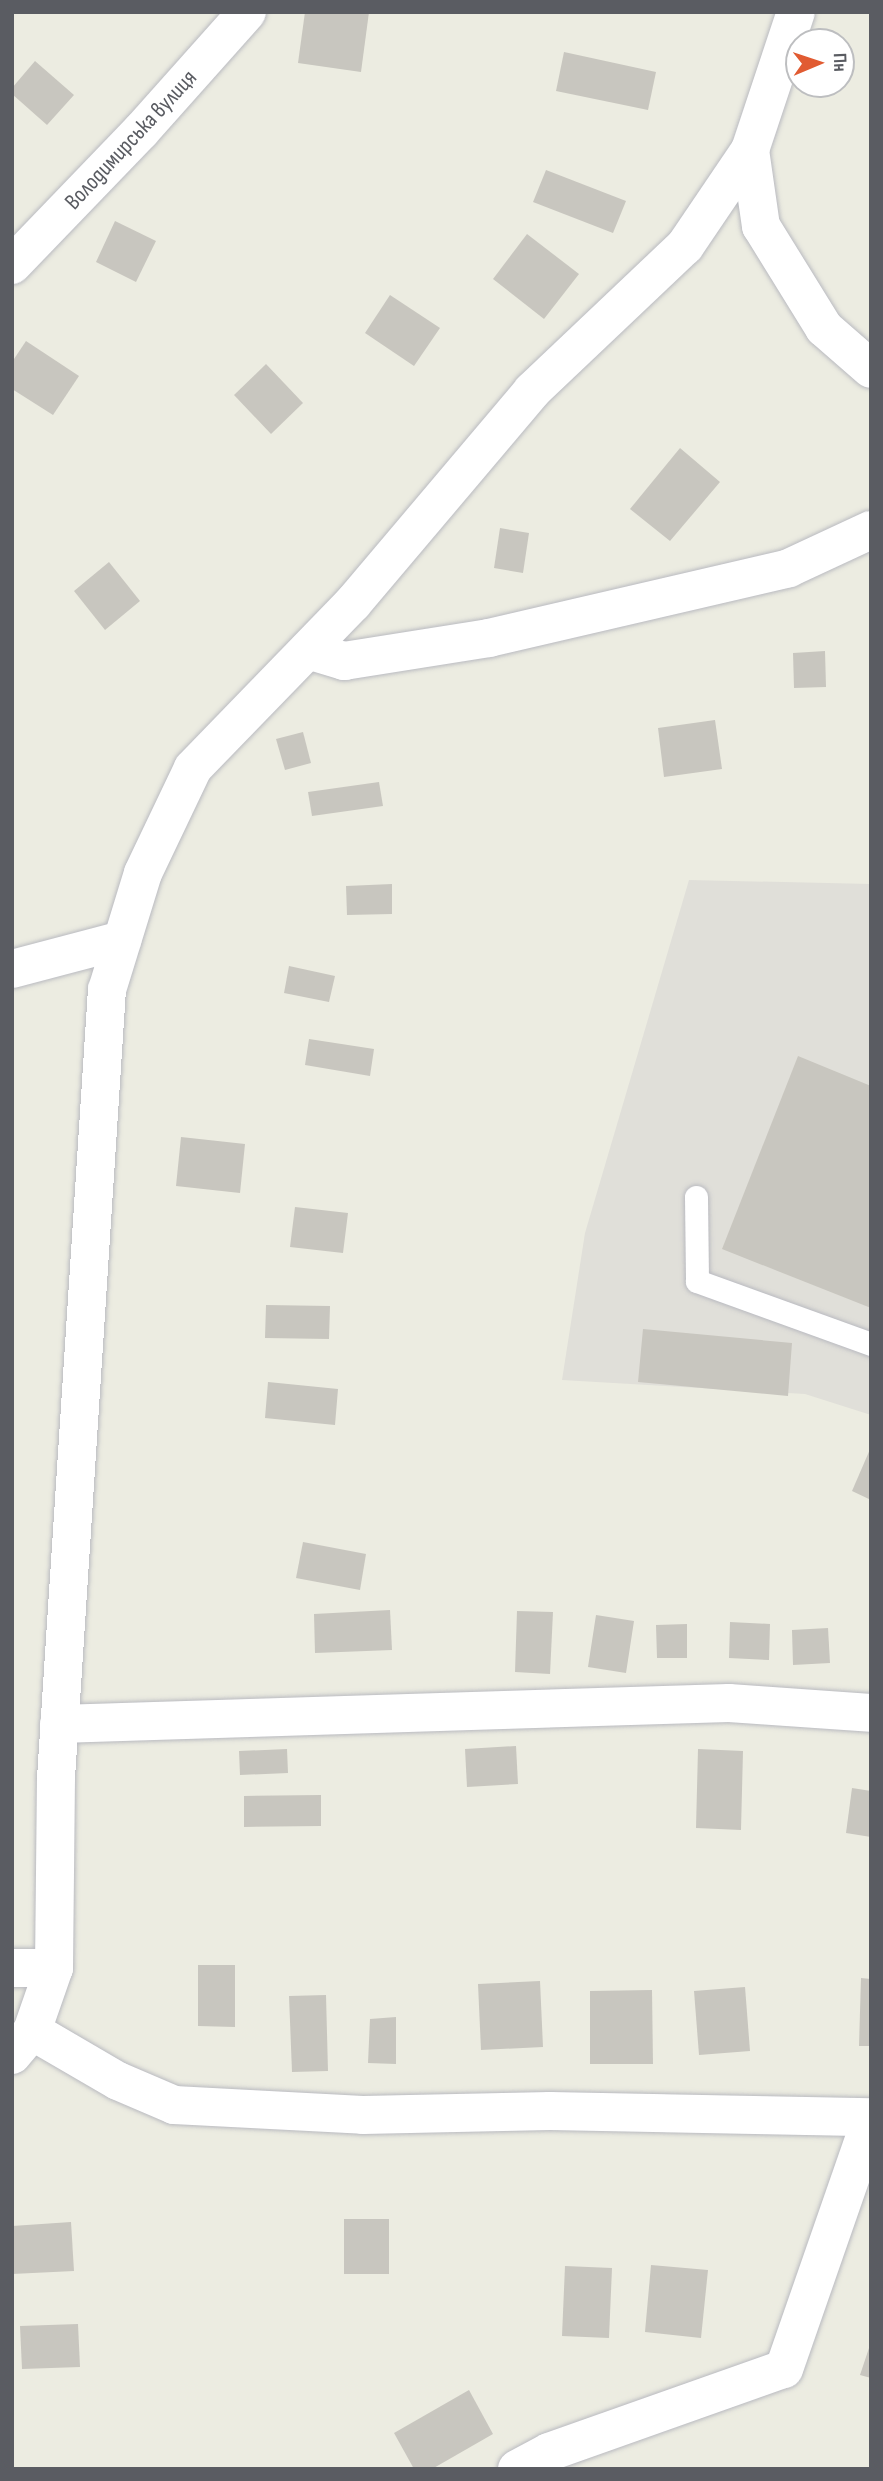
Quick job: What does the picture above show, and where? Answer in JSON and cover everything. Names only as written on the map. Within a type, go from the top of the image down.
[{"type":"street","name":"Володимирська вулиця","points":[[12,265],[141,131],[247,12]]},
{"type":"street","points":[[517,2469],[549,2452],[784,2369],[871,2118],[550,2111],[363,2115],[174,2105],[22,2043],[54,1968],[59,1724],[107,990],[143,873],[193,768],[308,650],[532,391],[685,246],[750,150],[796,12]]},
{"type":"street","points":[[750,150],[761,226],[824,328],[871,369]]},
{"type":"street","points":[[308,650],[344,661],[489,638],[789,568],[871,530]]},
{"type":"street","points":[[12,969],[122,940]]},
{"type":"street","points":[[59,1724],[729,1703],[871,1713]]},
{"type":"street","points":[[12,1968],[54,1968]]},
{"type":"lane","points":[[696,1197],[697,1281],[871,1344]]},
{"type":"shaded area","points":[[689,880],[871,884],[871,1415],[805,1394],[562,1380],[585,1233]]},
{"type":"building","points":[[305,12],[369,12],[361,72],[298,63]]},
{"type":"building","points":[[564,52],[656,72],[648,110],[556,91]]},
{"type":"building","points":[[35,61],[74,95],[47,125],[12,94],[12,88]]},
{"type":"building","points":[[546,170],[626,201],[613,233],[533,202]]},
{"type":"building","points":[[115,221],[156,241],[136,282],[96,262]]},
{"type":"building","points":[[527,234],[579,274],[544,319],[493,279]]},
{"type":"building","points":[[390,295],[440,328],[414,366],[365,333]]},
{"type":"building","points":[[26,341],[79,376],[53,415],[12,389],[12,362]]},
{"type":"building","points":[[266,364],[303,403],[271,434],[234,395]]},
{"type":"building","points":[[680,448],[720,482],[670,541],[630,509]]},
{"type":"building","points":[[500,528],[529,533],[523,573],[494,568]]},
{"type":"building","points":[[109,562],[140,601],[105,630],[74,591]]},
{"type":"building","points":[[825,651],[826,687],[794,688],[793,653]]},
{"type":"building","points":[[715,720],[722,769],[664,777],[658,728]]},
{"type":"building","points":[[303,732],[311,763],[285,770],[276,739]]},
{"type":"building","points":[[379,782],[383,806],[312,816],[308,792]]},
{"type":"building","points":[[392,884],[392,914],[347,915],[346,886]]},
{"type":"building","points":[[289,966],[335,976],[329,1002],[284,993]]},
{"type":"building","points":[[309,1039],[374,1049],[370,1076],[305,1065]]},
{"type":"building","points":[[798,1056],[871,1086],[871,1308],[722,1249]]},
{"type":"building","points":[[181,1137],[245,1144],[240,1193],[176,1186]]},
{"type":"building","points":[[295,1207],[348,1213],[343,1253],[290,1247]]},
{"type":"building","points":[[266,1305],[330,1306],[329,1339],[265,1338]]},
{"type":"building","points":[[643,1329],[792,1343],[788,1396],[638,1382]]},
{"type":"building","points":[[268,1382],[338,1389],[335,1425],[265,1418]]},
{"type":"building","points":[[871,1447],[871,1500],[852,1491]]},
{"type":"building","points":[[303,1542],[366,1554],[360,1590],[296,1578]]},
{"type":"building","points":[[390,1610],[392,1650],[315,1653],[314,1614]]},
{"type":"building","points":[[517,1611],[553,1612],[550,1674],[515,1672]]},
{"type":"building","points":[[596,1615],[634,1621],[626,1673],[588,1667]]},
{"type":"building","points":[[730,1622],[770,1624],[769,1660],[729,1658]]},
{"type":"building","points":[[687,1624],[687,1658],[657,1658],[656,1625]]},
{"type":"building","points":[[828,1628],[830,1663],[793,1665],[792,1630]]},
{"type":"building","points":[[516,1746],[518,1784],[467,1787],[465,1749]]},
{"type":"building","points":[[287,1749],[288,1773],[240,1775],[239,1751]]},
{"type":"building","points":[[698,1749],[743,1751],[741,1830],[696,1828]]},
{"type":"building","points":[[852,1788],[871,1791],[871,1837],[846,1833]]},
{"type":"building","points":[[321,1795],[321,1826],[244,1827],[244,1796]]},
{"type":"building","points":[[198,1965],[235,1965],[235,2027],[198,2026]]},
{"type":"building","points":[[861,1978],[871,1979],[871,2046],[859,2046]]},
{"type":"building","points":[[540,1981],[543,2047],[481,2050],[478,1984]]},
{"type":"building","points":[[745,1987],[750,2051],[699,2055],[694,1991]]},
{"type":"building","points":[[652,1990],[653,2064],[590,2064],[590,1991]]},
{"type":"building","points":[[326,1995],[328,2071],[292,2072],[289,1996]]},
{"type":"building","points":[[396,2017],[396,2064],[368,2063],[370,2019]]},
{"type":"building","points":[[344,2219],[389,2219],[389,2274],[344,2274]]},
{"type":"building","points":[[71,2222],[74,2271],[12,2274],[12,2226]]},
{"type":"building","points":[[651,2265],[708,2270],[701,2338],[645,2332]]},
{"type":"building","points":[[565,2266],[612,2268],[609,2338],[562,2336]]},
{"type":"building","points":[[78,2324],[80,2367],[22,2369],[20,2326]]},
{"type":"building","points":[[871,2345],[871,2378],[860,2375]]},
{"type":"building","points":[[469,2390],[493,2434],[432,2469],[414,2469],[394,2433]]}]
